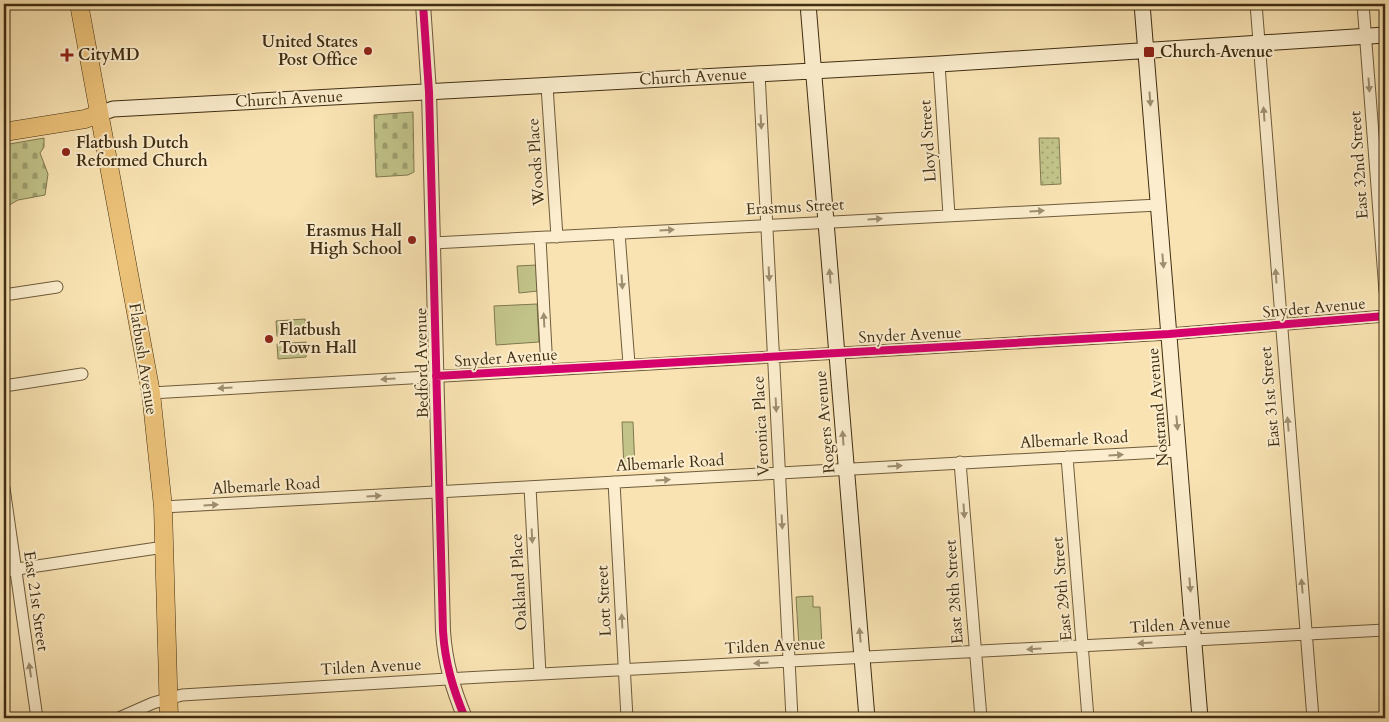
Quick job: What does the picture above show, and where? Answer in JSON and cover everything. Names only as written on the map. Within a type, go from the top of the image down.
[{"type":"main road","name":"Flatbush Avenue","points":[[79,4],[150,392],[163,508],[169,718]]},
{"type":"main road","name":"Rogers Avenue","points":[[808,4],[867,718]]},
{"type":"main road","name":"Nostrand Avenue","points":[[1142,4],[1200,718]]},
{"type":"main road","name":"Church Avenue","points":[[4,132],[85,119],[113,109],[939,64],[1385,35]]},
{"type":"street","name":"Bedford Avenue","points":[[423,4],[429,92],[443,638],[450,679],[465,718]]},
{"type":"street","name":"East 31st Street","points":[[1256,4],[1280,325],[1313,718]]},
{"type":"street","name":"East 32nd Street","points":[[1363,4],[1385,291]]},
{"type":"street","name":"Lloyd Street","points":[[939,64],[949,215]]},
{"type":"street","name":"Veronica Place","points":[[759,73],[792,718]]},
{"type":"street","name":"Woods Place","points":[[547,86],[557,237]]},
{"type":"street","name":"Erasmus Street","points":[[433,243],[1158,205]]},
{"type":"street","points":[[619,233],[628,364]]},
{"type":"street","points":[[540,238],[547,369]]},
{"type":"street","points":[[4,295],[57,288]]},
{"type":"street","name":"Snyder Avenue","points":[[150,392],[1169,334],[1385,316]]},
{"type":"street","points":[[4,386],[82,374]]},
{"type":"street","name":"Albemarle Road","points":[[163,508],[1179,451]]},
{"type":"street","name":"East 29th Street","points":[[1067,457],[1088,718]]},
{"type":"street","name":"East 28th Street","points":[[960,462],[981,718]]},
{"type":"street","name":"Lott Street","points":[[614,482],[627,718]]},
{"type":"street","name":"Oakland Place","points":[[530,487],[540,674]]},
{"type":"street","name":"East 21st Street","points":[[4,488],[10,570],[37,718]]},
{"type":"street","points":[[10,570],[164,547]]},
{"type":"street","name":"Tilden Avenue","points":[[119,718],[152,703],[182,695],[540,674],[1385,630]]},
{"type":"green space","points":[[413,112],[414,172],[408,175],[376,177],[374,115]]},
{"type":"green space","points":[[44,138],[44,147],[40,153],[48,174],[45,195],[18,200],[4,208],[4,145]]},
{"type":"green space","points":[[1039,138],[1059,138],[1061,184],[1041,185]]},
{"type":"green space","points":[[537,265],[538,291],[519,293],[517,266]]},
{"type":"green space","points":[[537,304],[539,342],[496,345],[494,306]]},
{"type":"green space","points":[[305,319],[306,334],[277,336],[276,321]]},
{"type":"green space","points":[[306,342],[306,357],[278,359],[277,344]]},
{"type":"green space","points":[[622,422],[633,422],[635,469],[624,470]]},
{"type":"green space","points":[[813,596],[813,607],[820,607],[822,646],[799,647],[796,597]]},
{"type":"cycle path","points":[[423,4],[429,92],[443,631],[450,676],[465,718]]},
{"type":"cycle path","points":[[436,376],[1169,334],[1385,316]]},
{"type":"place","name":"United States Post Office","points":[[368,51]]},
{"type":"place","name":"Church Avenue","points":[[1149,52]]},
{"type":"place","name":"CityMD","points":[[67,55]]},
{"type":"place","name":"Flatbush Dutch Reformed Church","points":[[66,152]]},
{"type":"place","name":"Erasmus Hall High School","points":[[412,240]]},
{"type":"place","name":"Flatbush Town Hall","points":[[269,339]]}]
